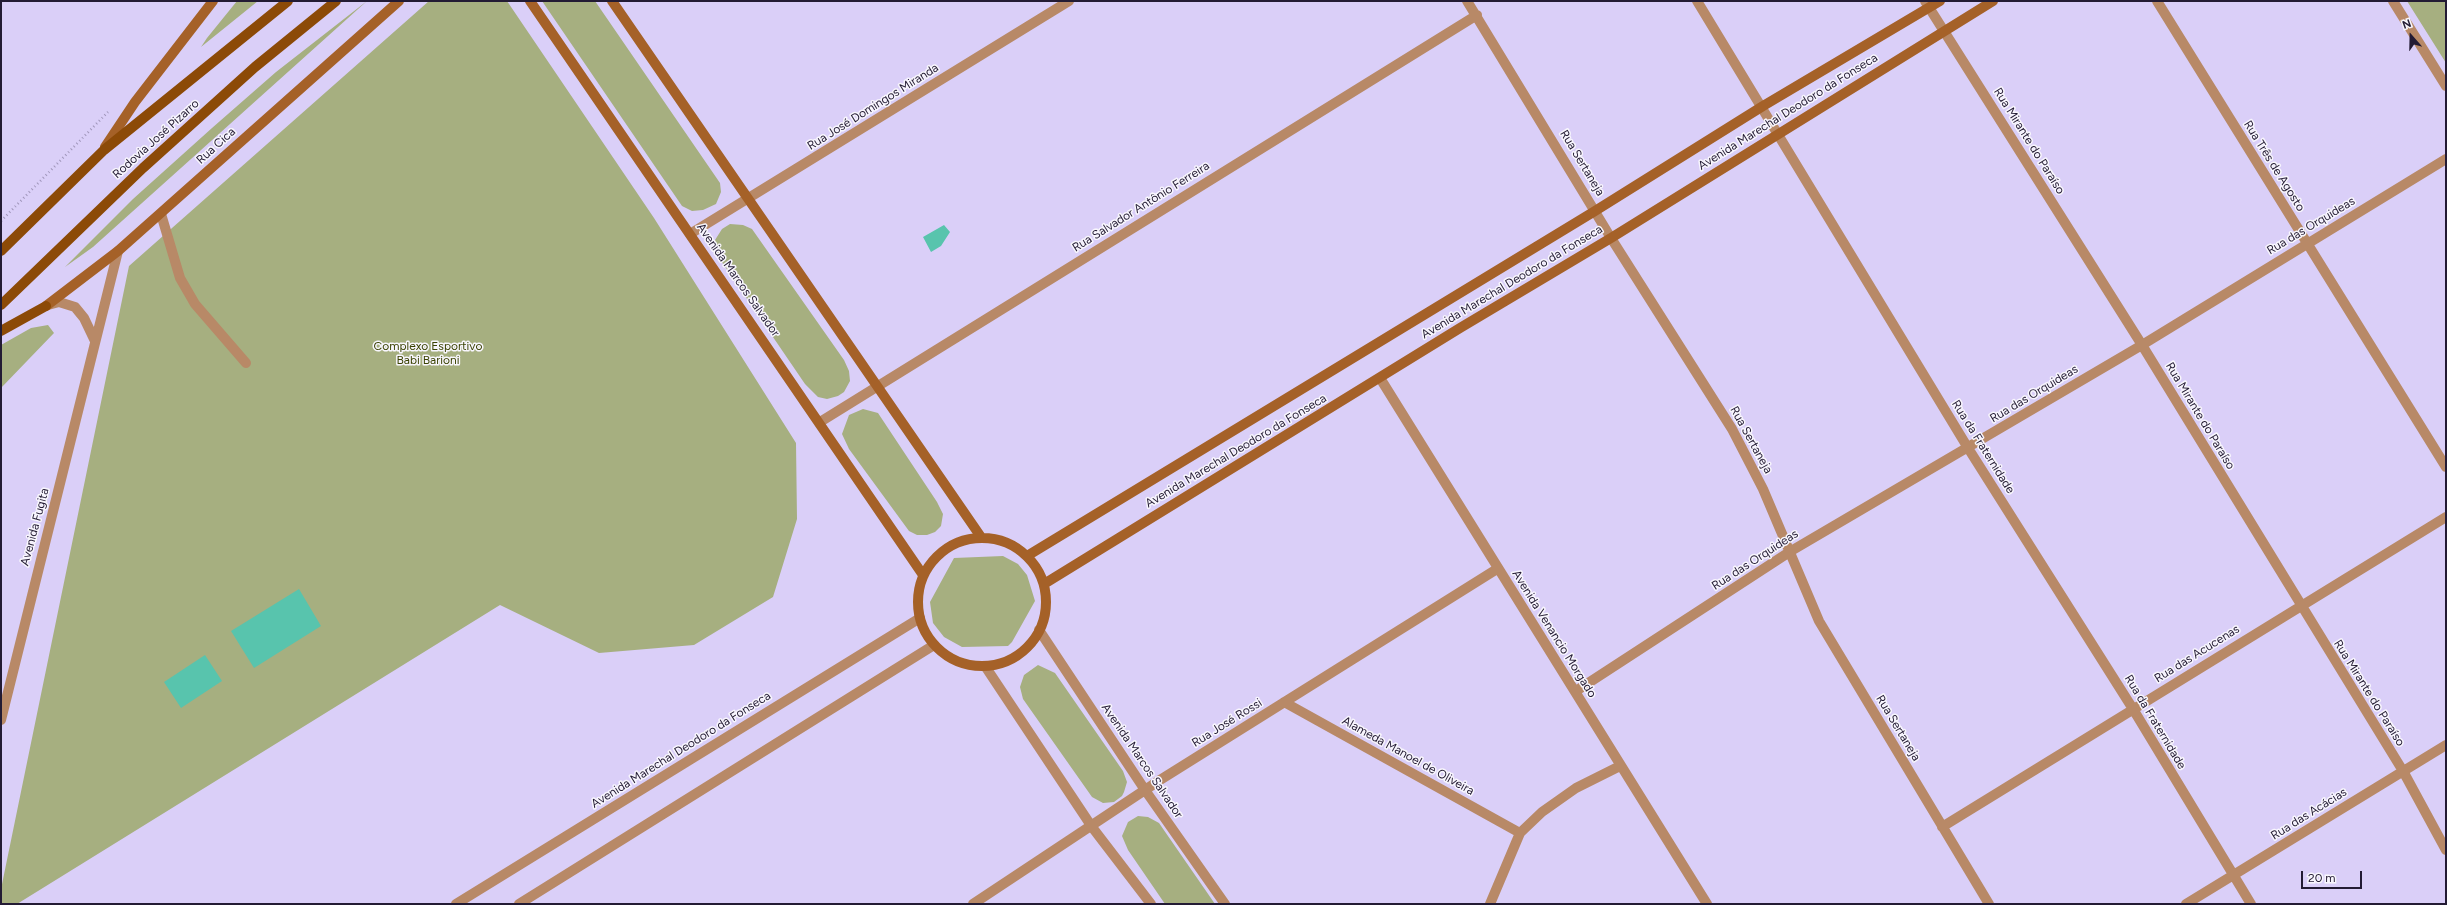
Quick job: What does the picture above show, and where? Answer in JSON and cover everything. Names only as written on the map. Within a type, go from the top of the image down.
[{"type":"main road","name":"Rodovia José Pizarro","points":[[1,251],[104,150],[288,1]]},
{"type":"main road","name":"Rodovia José Pizarro","points":[[1,305],[143,168],[255,67],[336,1]]},
{"type":"main road","points":[[1,331],[46,306]]},
{"type":"street","points":[[104,150],[135,102],[213,1]]},
{"type":"street","name":"Rua Cica","points":[[46,306],[118,251],[161,214],[399,1]]},
{"type":"street","name":"Avenida Marcos Salvador","points":[[530,1],[820,422],[923,576]]},
{"type":"street","points":[[612,1],[981,537]]},
{"type":"street","name":"Rua José Domingos Miranda","points":[[690,234],[1069,1]]},
{"type":"street","name":"Rua Sertaneja","points":[[1467,1],[1611,238],[1732,429],[1763,489],[1791,552],[1804,589],[1819,621],[1989,904]]},
{"type":"street","name":"Rua da Fraternidade","points":[[1697,1],[1968,448],[2133,709],[2251,904]]},
{"type":"street","name":"Avenida Marechal Deodoro da Fonseca","points":[[1027,556],[1595,211],[1927,4],[1940,1]]},
{"type":"street","name":"Avenida Marechal Deodoro da Fonseca","points":[[1044,584],[1611,238],[1993,1]]},
{"type":"street","name":"Rua Três de Agosto","points":[[2157,1],[2446,467]]},
{"type":"street","points":[[2393,1],[2446,86]]},
{"type":"street","name":"Rua Mirante do Paraíso","points":[[1927,4],[2142,344],[2300,606],[2403,771],[2446,850]]},
{"type":"street","name":"Rua Salvador Antônio Ferreira","points":[[820,422],[876,385],[1476,15]]},
{"type":"street","name":"Rua das Orquideas","points":[[1576,691],[1791,552],[2142,344],[2446,159]]},
{"type":"street","points":[[161,214],[180,278],[191,297],[246,363]]},
{"type":"street","name":"Avenida Fugita","points":[[1,720],[118,251]]},
{"type":"street","points":[[46,306],[59,302],[75,307],[84,318],[95,341]]},
{"type":"street","name":"Avenida Venancio Morgado","points":[[1380,378],[1497,569],[1576,691],[1620,766],[1707,904]]},
{"type":"street","name":"Rua das Acucenas","points":[[1942,827],[2446,517]]},
{"type":"street","points":[[981,537],[1006,542],[1027,556],[1036,567],[1044,584],[1045,614],[1040,630],[1030,644],[1017,655],[1001,663],[984,666],[960,662],[949,657],[934,645],[925,633],[920,618],[917,597],[923,576],[941,552],[953,544],[981,537]]},
{"type":"street","name":"Rua José Rossi","points":[[974,904],[1092,827],[1145,790],[1497,569]]},
{"type":"street","name":"Avenida Marechal Deodoro da Fonseca","points":[[456,904],[920,618]]},
{"type":"street","name":"Avenida Marcos Salvador","points":[[1040,630],[1145,790],[1225,904]]},
{"type":"street","points":[[519,904],[934,645]]},
{"type":"street","points":[[984,666],[1092,827],[1151,904]]},
{"type":"street","name":"Alameda Manoel de Oliveira","points":[[1284,702],[1520,834]]},
{"type":"street","name":"Rua das Acácias","points":[[2186,904],[2446,745]]},
{"type":"street","points":[[1490,904],[1520,834],[1542,812],[1576,788],[1620,766]]},
{"type":"path","points":[[1,222],[109,111]]},
{"type":"green space","points":[[237,1],[258,1],[201,47],[207,38]]},
{"type":"green space","points":[[367,1],[93,247],[65,267],[133,199],[212,128],[276,72]]},
{"type":"green space","name":"Complexo Esportivo Babi Barioni","points":[[429,1],[507,1],[654,218],[796,443],[797,519],[773,597],[694,645],[599,653],[500,605],[17,904],[1,904],[1,889],[129,266]]},
{"type":"green space","points":[[542,1],[595,1],[720,183],[721,192],[716,204],[703,210],[692,211],[682,206]]},
{"type":"green space","points":[[2407,1],[2446,1],[2446,63]]},
{"type":"green space","points":[[730,224],[743,225],[752,229],[844,360],[849,371],[850,381],[844,392],[838,396],[827,399],[818,397],[805,384],[715,252],[715,240],[722,229]]},
{"type":"green space","points":[[48,325],[54,333],[1,388],[1,345],[31,328]]},
{"type":"green space","points":[[863,409],[878,413],[937,502],[943,514],[941,526],[935,532],[927,535],[917,535],[909,531],[849,449],[842,434],[849,415]]},
{"type":"green space","points":[[1003,556],[1018,564],[1027,575],[1035,601],[1012,642],[1008,646],[962,647],[944,637],[933,623],[930,602],[954,558]]},
{"type":"green space","points":[[1038,665],[1055,673],[1123,771],[1127,782],[1122,796],[1114,802],[1103,803],[1092,797],[1023,699],[1020,687],[1024,675]]},
{"type":"green space","points":[[1138,816],[1148,817],[1159,823],[1215,904],[1165,904],[1128,850],[1122,836],[1128,822]]},
{"type":"shaded area","points":[[944,225],[950,232],[941,246],[931,252],[923,237]]},
{"type":"shaded area","points":[[299,589],[321,626],[254,668],[231,631]]},
{"type":"shaded area","points":[[205,655],[222,681],[181,708],[164,682]]}]
